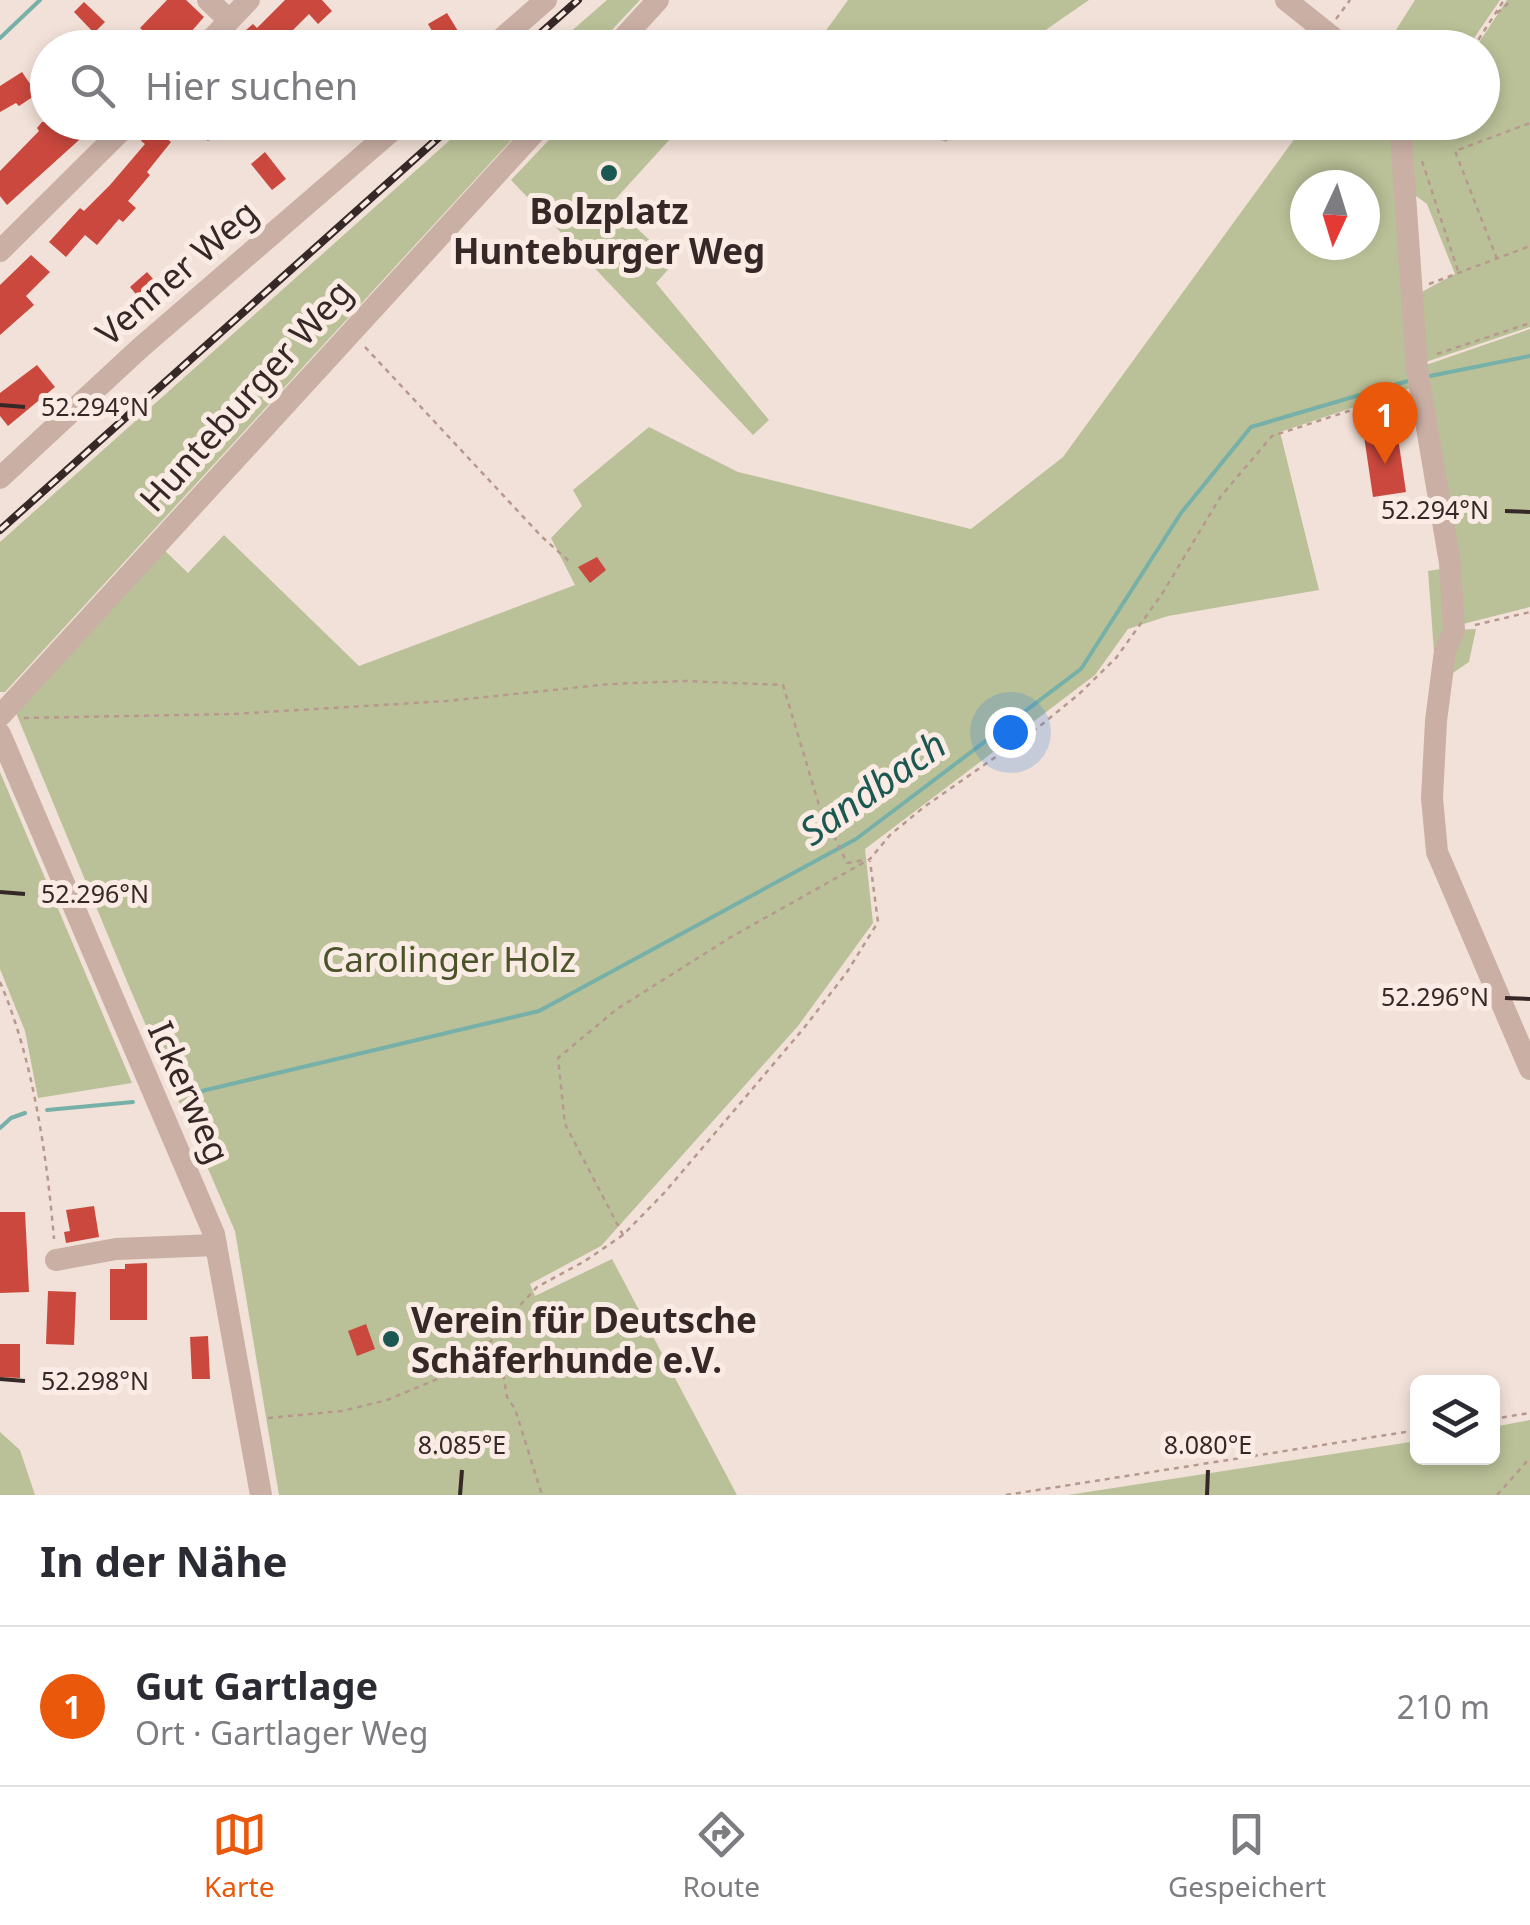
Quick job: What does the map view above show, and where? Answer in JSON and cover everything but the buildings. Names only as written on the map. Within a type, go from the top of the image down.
[{"type":"street","points":[[208,0],[229,20]]},
{"type":"street","points":[[220,30],[250,0]]},
{"type":"street","points":[[630,30],[658,0]]},
{"type":"street","points":[[1286,0],[1328,30]]},
{"type":"street","points":[[508,30],[532,5]]},
{"type":"street","points":[[0,252],[112,140]]},
{"type":"street","name":"Venner Weg","points":[[0,478],[139,349],[381,140]]},
{"type":"street","name":"Hunteburger Weg","points":[[6,726],[350,331],[527,140]]},
{"type":"street","points":[[1402,140],[1418,372],[1450,563],[1454,630],[1445,651],[1436,721],[1432,798],[1437,852],[1530,1069]]},
{"type":"street","name":"Ickerweg","points":[[6,726],[214,1234],[261,1495]]},
{"type":"street","points":[[56,1260],[116,1249],[216,1246]]},
{"type":"path","points":[[1328,30],[1350,0]]},
{"type":"path","points":[[1484,30],[1504,0]]},
{"type":"path","points":[[1492,17],[1512,0]]},
{"type":"path","points":[[1500,134],[1530,123]]},
{"type":"path","points":[[1407,140],[1422,160],[1459,274]]},
{"type":"path","points":[[1484,140],[1455,151],[1497,259]]},
{"type":"path","points":[[1413,286],[1459,274],[1530,246]]},
{"type":"path","points":[[623,1235],[566,1124],[558,1058],[617,1009],[870,859],[890,835],[924,807],[1040,726],[1116,658],[1162,594],[1222,496],[1272,436],[1530,323]]},
{"type":"path","points":[[350,331],[542,537],[569,561]]},
{"type":"path","points":[[1454,630],[1530,612]]},
{"type":"path","points":[[6,726],[24,718],[232,714],[502,697],[610,684],[685,681],[783,685],[820,805],[847,863],[870,859]]},
{"type":"path","points":[[249,1419],[342,1411],[387,1400],[447,1376],[483,1355],[497,1330],[537,1287],[623,1235],[665,1192],[847,972],[878,922],[870,859]]},
{"type":"path","points":[[0,982],[20,1034],[34,1095],[52,1207],[56,1260]]},
{"type":"path","points":[[483,1355],[502,1366],[507,1396],[515,1409],[542,1495]]},
{"type":"path","points":[[1500,1418],[1530,1413]]},
{"type":"path","points":[[1006,1495],[1410,1431]]},
{"type":"path","points":[[1497,1495],[1530,1458]]},
{"type":"green space","points":[[607,0],[640,0],[612,30],[573,30]]},
{"type":"green space","points":[[848,0],[1089,0],[1046,30],[826,30]]},
{"type":"green space","points":[[1415,0],[1500,0],[1480,30],[1396,30]]},
{"type":"green space","points":[[1507,0],[1530,0],[1530,327],[1420,364],[1416,295],[1455,274],[1427,204],[1412,193],[1411,140],[1500,140],[1500,30],[1487,30]]},
{"type":"green space","points":[[450,140],[511,140],[5,692],[0,692],[0,542]]},
{"type":"green space","points":[[549,140],[669,140],[611,204],[674,263],[656,283],[769,420],[753,435],[511,180]]},
{"type":"green space","name":"Carolinger Holz","points":[[1294,140],[1394,140],[1414,387],[1280,432],[1319,590],[1168,616],[1128,629],[1095,675],[865,849],[873,923],[798,1026],[601,1246],[530,1284],[535,1296],[612,1259],[737,1495],[279,1495],[235,1231],[16,713],[161,547],[188,573],[224,535],[359,666],[575,585],[551,538],[582,506],[573,490],[649,427],[738,472],[971,529],[1063,457]]},
{"type":"green space","points":[[1530,329],[1530,607],[1459,625],[1423,366]]},
{"type":"green space","points":[[1447,568],[1450,630],[1476,629],[1469,662],[1444,679],[1436,679],[1428,571]]},
{"type":"green space","points":[[0,772],[132,1083],[38,1098],[25,1031],[0,969]]},
{"type":"green space","points":[[1530,1420],[1530,1495],[1068,1495],[1410,1442],[1410,1465],[1500,1465],[1500,1426]]},
{"type":"green space","points":[[0,1432],[20,1450],[35,1495],[0,1495]]},
{"type":"waterway","points":[[0,38],[40,0]]},
{"type":"waterway","name":"Sandbach","points":[[1425,377],[1530,356]]},
{"type":"waterway","name":"Sandbach","points":[[189,1094],[539,1011],[856,839],[1081,669],[1181,513],[1251,427],[1411,380]]},
{"type":"waterway","name":"Sandbach","points":[[47,1110],[133,1102]]},
{"type":"waterway","name":"Sandbach","points":[[0,1128],[25,1113]]},
{"type":"railway","points":[[544,30],[578,0]]},
{"type":"railway","points":[[0,530],[436,140]]},
{"type":"place","name":"Bolzplatz Hunteburger Weg","points":[[609,173]]},
{"type":"place","name":"Gut Gartlage","points":[[1385,464]]},
{"type":"place","name":"Verein für Deutsche Schäferhunde e.V.","points":[[391,1339]]}]
